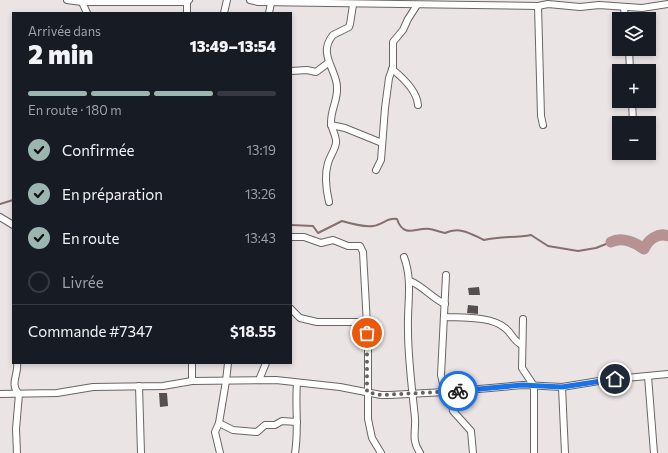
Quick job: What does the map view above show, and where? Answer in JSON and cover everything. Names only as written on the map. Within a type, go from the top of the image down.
[{"type":"street","points":[[67,0],[188,1],[188,12]]},
{"type":"street","points":[[224,12],[227,0]]},
{"type":"street","points":[[250,0],[271,3],[300,1],[353,5],[384,2],[417,5],[445,3],[517,3],[538,6],[548,4],[580,7],[594,5],[650,7],[668,4]]},
{"type":"street","points":[[648,0],[650,7]]},
{"type":"street","points":[[86,1],[86,12]]},
{"type":"street","points":[[269,12],[271,3]]},
{"type":"street","points":[[329,202],[326,182],[327,170],[336,141],[331,125],[332,108],[336,101],[337,85],[328,63],[330,40],[335,33],[349,27],[353,5]]},
{"type":"street","points":[[376,170],[381,160],[394,40],[403,30],[417,5]]},
{"type":"street","points":[[538,6],[541,116],[544,125]]},
{"type":"street","points":[[624,7],[624,12]]},
{"type":"street","points":[[292,71],[307,70],[316,72],[328,63]]},
{"type":"street","points":[[392,69],[402,77],[413,91],[418,100],[418,105]]},
{"type":"street","points":[[331,125],[344,128],[382,143]]},
{"type":"street","points":[[0,217],[12,225]]},
{"type":"street","points":[[292,237],[304,236],[321,243],[333,240],[348,246],[360,246],[363,252],[367,322],[367,392],[370,429],[381,453]]},
{"type":"street","points":[[404,257],[410,282],[408,335],[415,419],[414,443],[420,453]]},
{"type":"street","points":[[446,276],[441,375],[448,392],[453,411],[471,431],[473,453]]},
{"type":"street","points":[[410,282],[418,285],[434,298],[445,304]]},
{"type":"street","points":[[292,309],[300,318],[317,322],[367,322]]},
{"type":"street","points":[[445,317],[478,318],[492,322],[506,328],[513,340],[522,346]]},
{"type":"street","points":[[523,319],[522,368],[534,386],[534,453]]},
{"type":"street","points":[[17,364],[14,386],[19,394],[16,429],[17,453]]},
{"type":"street","points":[[192,364],[192,381]]},
{"type":"street","points":[[220,453],[215,432],[219,423],[228,364]]},
{"type":"street","points":[[259,380],[266,364]]},
{"type":"street","points":[[0,394],[57,393],[102,387],[163,386],[192,381],[276,380],[340,387],[381,395],[448,392],[522,385],[562,387],[604,380],[668,374]]},
{"type":"street","points":[[648,376],[654,453]]},
{"type":"street","points":[[295,453],[297,383]]},
{"type":"street","points":[[139,386],[141,453]]},
{"type":"street","points":[[562,387],[565,453]]},
{"type":"street","points":[[219,423],[234,430],[257,432],[265,425],[275,425],[282,421],[297,422]]},
{"type":"building","points":[[479,287],[480,295],[469,295],[468,288]]},
{"type":"building","points":[[468,305],[478,306],[478,314],[467,313]]},
{"type":"building","points":[[159,393],[167,393],[168,406],[160,407]]},
{"type":"waterway","points":[[0,204],[12,200]]},
{"type":"waterway","points":[[292,225],[313,226],[318,233],[342,221],[369,226],[388,220],[397,219],[403,229],[407,231],[432,229],[445,233],[456,230],[470,233],[484,240],[531,235],[548,246],[578,251],[596,248],[611,242]]},
{"type":"waterway","points":[[611,242],[615,240],[624,240],[644,249],[648,243],[657,236],[668,236]]},
{"type":"way so far","points":[[367,333],[367,392],[381,395],[458,391]]},
{"type":"route","points":[[458,391],[522,385],[562,387],[615,379]]}]
